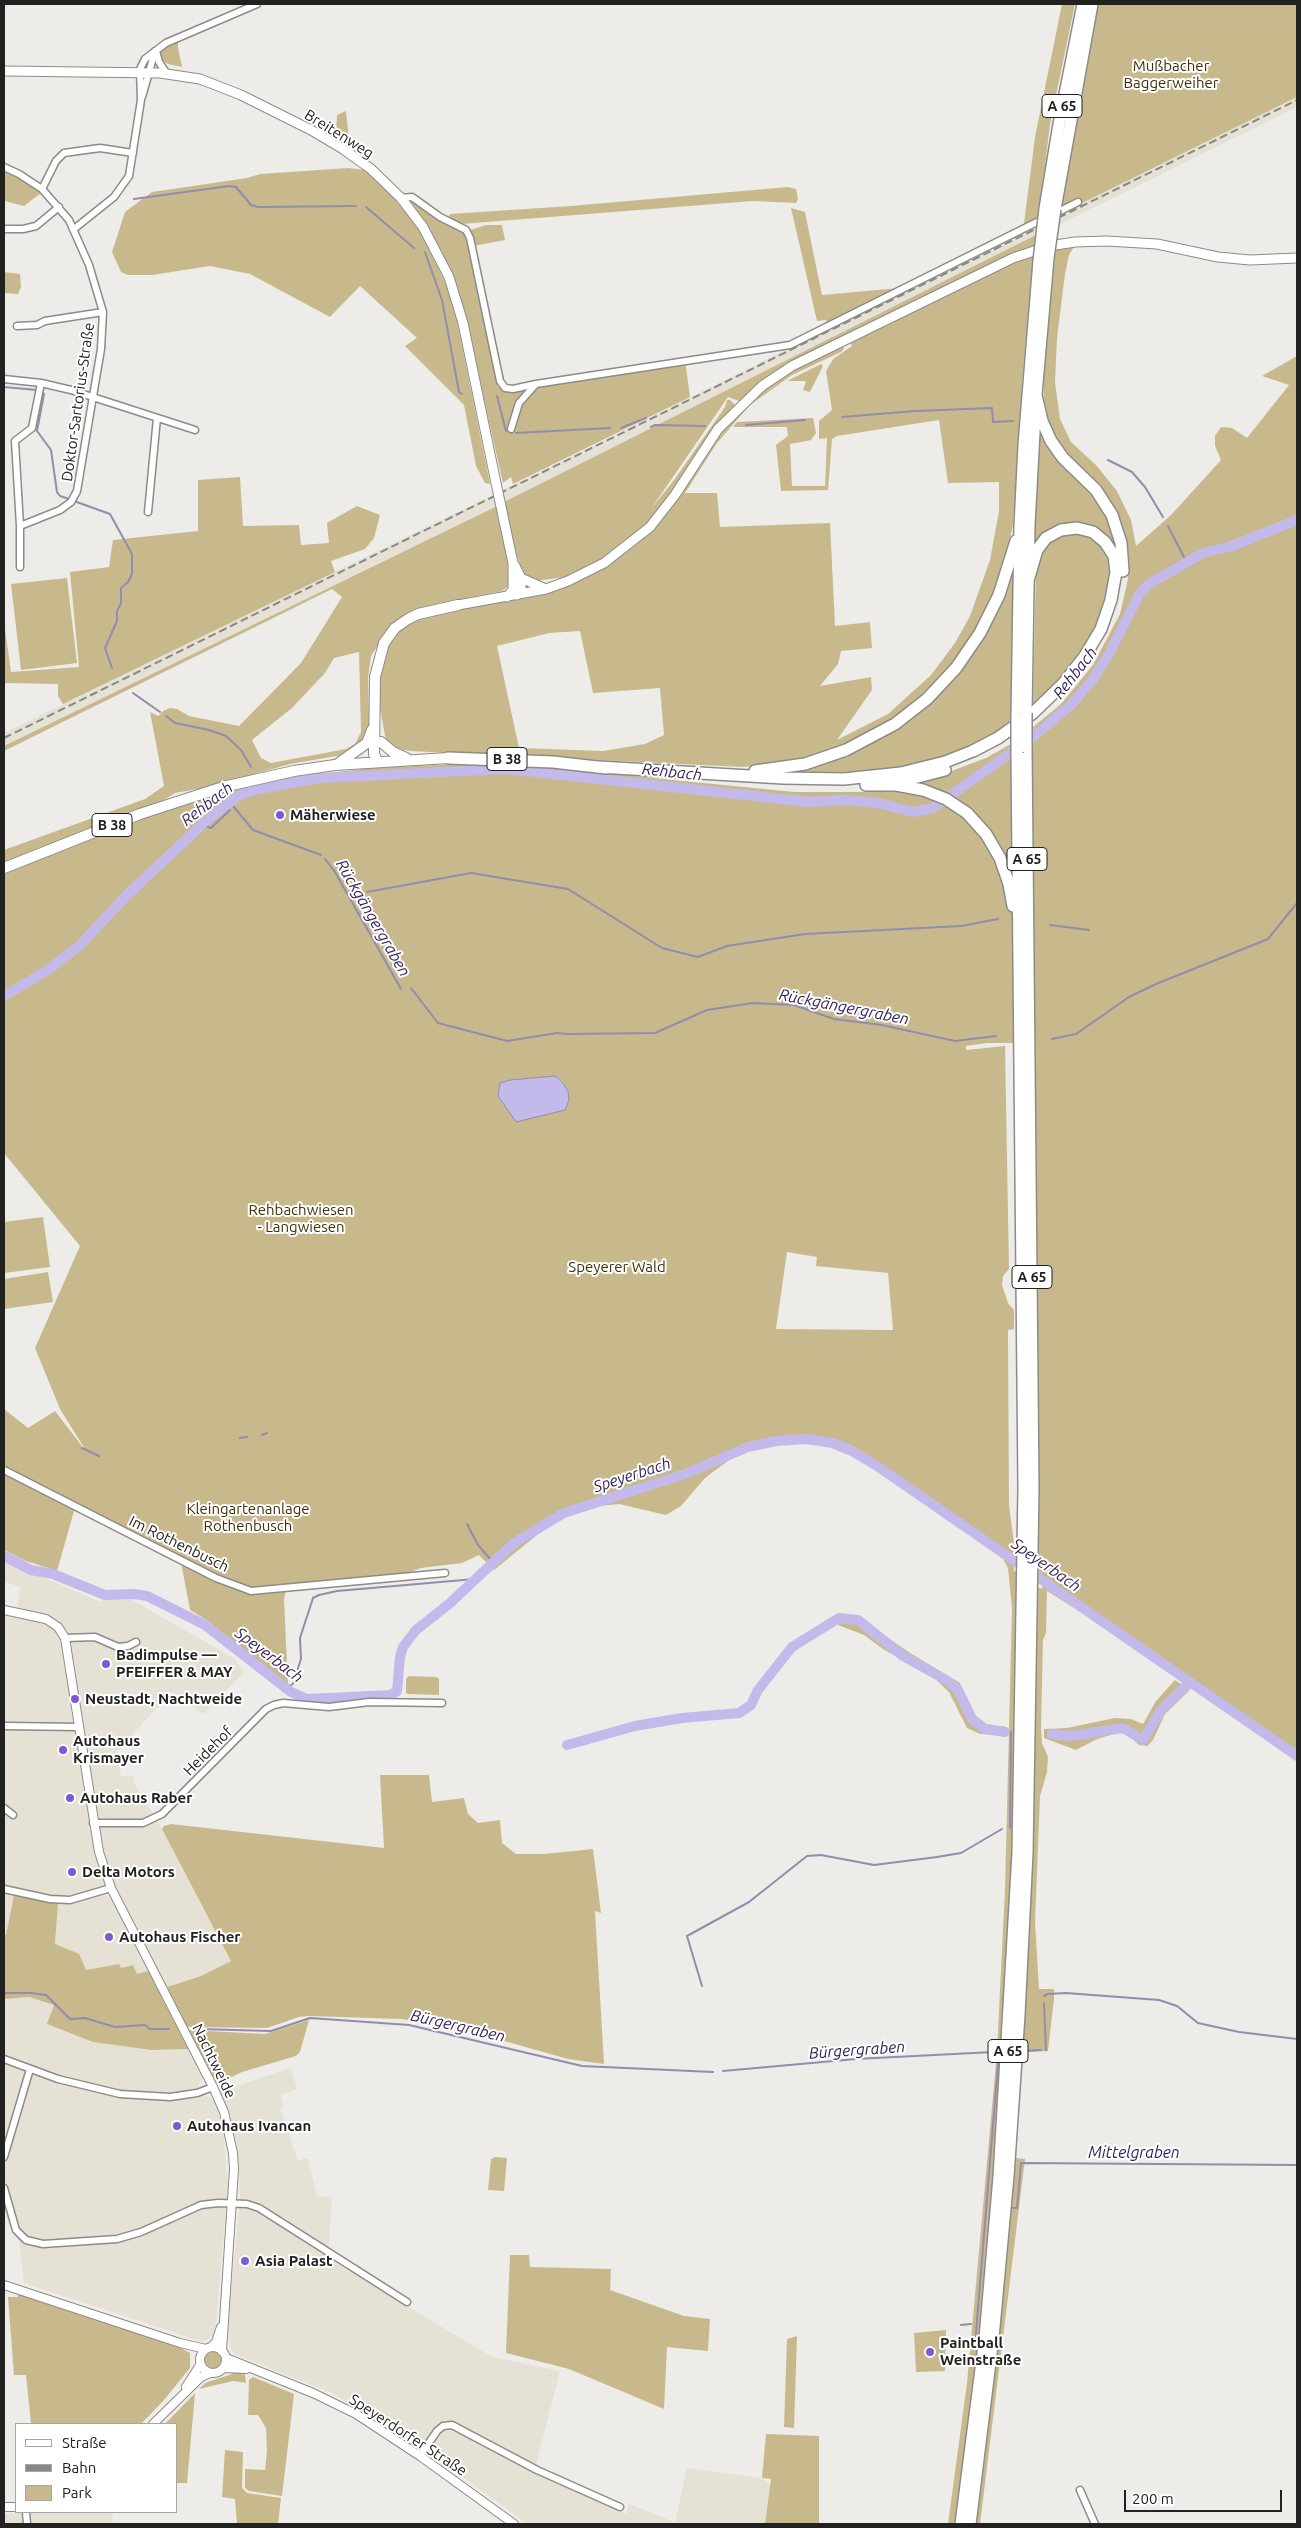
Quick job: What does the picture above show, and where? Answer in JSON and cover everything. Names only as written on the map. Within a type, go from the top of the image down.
[{"type":"highway","name":"A 65","points":[[970,2524],[993,2338],[1018,2025],[1027,1853],[1028,1571],[1020,526],[1029,370],[1044,260],[1059,124],[1083,4]]},
{"type":"highway","name":"A 65","points":[[1050,209],[1092,4]]},
{"type":"highway","name":"A 65","points":[[1022,716],[1044,260]]},
{"type":"highway","points":[[878,784],[909,779],[948,769],[984,754],[1013,737],[1045,712],[1070,686],[1094,655],[1109,626],[1122,581],[1123,562],[1118,534],[1112,515],[1096,490],[1063,458],[1051,441],[1042,421],[1036,395]]},
{"type":"highway","points":[[718,773],[776,769],[826,758],[872,738],[916,709],[956,668],[984,627],[1004,582],[1020,526]]},
{"type":"highway","points":[[718,773],[829,780],[886,776],[945,762],[973,751],[998,738],[1048,699],[1076,669],[1091,647],[1105,619],[1111,600],[1116,572],[1114,556],[1106,542],[1092,532],[1077,528],[1061,530],[1046,538],[1037,550],[1027,584]]},
{"type":"highway","name":"A 65","points":[[1022,750],[1019,945],[1024,970]]},
{"type":"highway","name":"B 38","points":[[448,758],[718,773]]},
{"type":"highway","points":[[599,767],[795,786],[878,784],[905,786],[940,796],[953,803],[980,826],[1000,858],[1009,884],[1019,945]]},
{"type":"highway","name":"A 65","points":[[961,2524],[985,2338],[1010,2027],[1028,1571]]},
{"type":"main road","name":"Breitenweg","points":[[4,71],[145,73],[200,79],[223,87],[318,134],[366,165],[400,198],[433,243],[456,295],[513,563]]},
{"type":"main road","points":[[512,594],[546,589],[568,582],[604,564],[650,527],[675,496],[718,429],[762,386],[792,366],[1012,258],[1049,246],[1075,242],[1107,241],[1157,244],[1250,260],[1297,258]]},
{"type":"main road","points":[[512,594],[513,563]]},
{"type":"main road","points":[[512,594],[521,588],[521,578],[513,563]]},
{"type":"main road","points":[[521,578],[546,589]]},
{"type":"main road","name":"B 38","points":[[377,760],[374,754],[376,664],[388,635],[401,623],[418,614],[512,594]]},
{"type":"main road","name":"B 38","points":[[376,720],[382,742]]},
{"type":"main road","name":"B 38","points":[[335,765],[351,757],[366,743],[376,720]]},
{"type":"main road","points":[[382,742],[393,752],[408,759]]},
{"type":"main road","points":[[377,760],[380,756],[382,742]]},
{"type":"main road","name":"B 38","points":[[4,868],[131,818],[192,797],[273,776],[377,760],[448,758]]},
{"type":"street","points":[[74,229],[121,190],[129,176],[145,73],[156,50],[179,37],[257,4]]},
{"type":"street","points":[[156,50],[159,62],[167,74]]},
{"type":"street","points":[[42,190],[56,161],[64,153],[100,148],[133,153]]},
{"type":"street","name":"Doktor-Sartorius-Straße","points":[[4,167],[19,174],[42,190],[59,207],[74,229],[98,292],[103,312],[103,337],[79,486],[73,500],[60,510],[20,526]]},
{"type":"street","points":[[400,198],[412,197],[440,217],[466,230],[470,238],[500,381],[505,388],[513,389],[790,345],[1078,202]]},
{"type":"street","points":[[4,230],[36,226],[59,207]]},
{"type":"street","points":[[17,326],[37,325],[45,321],[103,312]]},
{"type":"street","points":[[4,379],[40,388],[94,396],[195,430]]},
{"type":"street","points":[[511,429],[519,403],[536,384]]},
{"type":"street","points":[[20,567],[20,526],[15,441],[32,428],[40,388]]},
{"type":"street","points":[[148,512],[157,418]]},
{"type":"street","name":"Im Rothenbusch","points":[[4,1470],[216,1578],[251,1590],[445,1573]]},
{"type":"street","points":[[4,1610],[46,1619],[58,1627],[65,1638],[95,1637],[118,1647],[128,1646],[136,1642]]},
{"type":"street","name":"Nachtweide","points":[[65,1638],[99,1852],[112,1888],[224,2112],[233,2153],[232,2203],[222,2320],[224,2355]]},
{"type":"street","name":"Heidehof","points":[[93,1823],[143,1823],[162,1814],[266,1709],[274,1705],[283,1703],[329,1707],[369,1702],[442,1703]]},
{"type":"street","points":[[4,1726],[79,1727]]},
{"type":"street","points":[[4,1808],[13,1815]]},
{"type":"street","points":[[4,1889],[50,1899],[70,1900],[112,1888]]},
{"type":"street","points":[[4,2060],[81,2086],[140,2096],[182,2096],[213,2087]]},
{"type":"street","points":[[4,2158],[30,2069]]},
{"type":"street","points":[[4,2188],[16,2230],[26,2240],[43,2244],[117,2239],[141,2232],[202,2205],[247,2204],[259,2208],[407,2302]]},
{"type":"street","points":[[4,2285],[180,2343],[209,2348],[224,2355],[224,2368],[217,2373],[203,2376],[155,2423]]},
{"type":"street","name":"Nachtweide","points":[[209,2348],[216,2340],[222,2320]]},
{"type":"street","points":[[180,2343],[196,2354],[200,2362],[210,2373]]},
{"type":"street","points":[[179,2398],[209,2348]]},
{"type":"street","name":"Speyerdorfer Straße","points":[[224,2355],[252,2370],[341,2406],[420,2456],[514,2524]]},
{"type":"street","name":"Speyerdorfer Straße","points":[[224,2368],[252,2370]]},
{"type":"street","points":[[420,2456],[437,2430],[443,2426],[452,2425],[537,2470],[620,2507]]},
{"type":"street","points":[[1080,2490],[1095,2524]]},
{"type":"shaded area","points":[[1297,97],[1297,107],[1059,225],[1060,214]]},
{"type":"shaded area","points":[[1040,223],[1039,234],[504,502],[4,746],[4,733],[587,449]]},
{"type":"shaded area","points":[[555,1076],[568,1091],[569,1100],[565,1110],[516,1122],[498,1096],[500,1083],[510,1080]]},
{"type":"shaded area","points":[[4,1560],[100,1602],[104,1597],[127,1597],[235,1659],[244,1673],[203,1714],[172,1692],[117,1751],[121,1776],[133,1776],[135,1785],[162,1829],[231,1961],[201,1976],[167,1987],[115,1884],[83,1894],[59,1896],[15,1887],[6,1936],[4,1935],[4,1615],[15,1617],[21,1587],[4,1582]]},
{"type":"shaded area","points":[[101,1896],[109,1897],[113,1902],[148,1971],[137,1974],[120,1968],[119,1964],[86,1970],[55,1944],[58,1903],[74,1903]]},
{"type":"shaded area","points":[[30,1997],[55,2005],[152,2050],[188,2049],[201,2074],[202,2080],[198,2085],[202,2095],[209,2097],[216,2104],[223,2130],[228,2187],[215,2334],[203,2342],[24,2283],[19,2241],[9,2226],[4,2207],[4,1999]]},
{"type":"shaded area","points":[[291,2068],[297,2089],[281,2095],[284,2107],[280,2108],[298,2161],[308,2158],[317,2196],[332,2197],[328,2259],[492,2357],[560,2371],[534,2473],[626,2514],[629,2504],[675,2522],[687,2468],[762,2478],[771,2485],[765,2524],[527,2524],[419,2445],[379,2419],[332,2393],[234,2354],[230,2347],[228,2321],[240,2200],[238,2148],[220,2091]]},
{"type":"shaded area","points":[[112,2513],[113,2524],[4,2524],[4,2514]]},
{"type":"green space","points":[[1062,4],[1075,4],[1050,124],[1038,224],[1023,231],[1035,137]]},
{"type":"green space","name":"Mußbacher Baggerweiher","points":[[1096,4],[1297,4],[1297,97],[1060,214],[1065,166]]},
{"type":"green space","points":[[178,41],[182,67],[163,61],[160,53],[163,49]]},
{"type":"green space","points":[[346,111],[349,140],[336,135],[337,115]]},
{"type":"green space","points":[[349,168],[365,170],[381,184],[415,222],[452,296],[490,484],[485,483],[476,466],[464,405],[405,346],[417,338],[360,286],[330,317],[250,274],[210,266],[152,275],[128,275],[121,272],[112,252],[125,212],[152,192],[247,178],[260,174]]},
{"type":"green space","points":[[4,172],[16,177],[41,193],[24,206],[4,200]]},
{"type":"green space","points":[[788,187],[796,189],[798,199],[796,203],[753,201],[461,224],[448,218],[450,214],[571,206]]},
{"type":"green space","points":[[411,201],[464,232],[486,225],[502,225],[505,240],[468,247],[498,387],[511,391],[685,360],[690,397],[513,484],[511,477],[503,483],[465,316],[447,262]]},
{"type":"green space","points":[[791,208],[805,212],[822,295],[911,287],[828,329],[826,320],[817,321]]},
{"type":"green space","points":[[1036,235],[1035,245],[959,279],[834,341],[756,387],[739,401],[728,397],[651,509],[674,480],[725,407],[727,400],[730,400],[735,405],[720,421],[654,516],[639,530],[600,560],[566,577],[535,581],[524,575],[515,550],[504,502]]},
{"type":"green space","points":[[1075,245],[1069,255],[1065,274],[1057,338],[1055,382],[1060,419],[1071,442],[1096,465],[1117,491],[1131,520],[1136,546],[1172,514],[1221,460],[1215,446],[1215,436],[1221,427],[1232,428],[1247,438],[1289,385],[1262,376],[1297,356],[1297,516],[1187,558],[1189,560],[1297,525],[1297,1759],[1122,1638],[1047,1591],[1046,1633],[1043,1640],[1041,1729],[1042,1743],[1048,1757],[1047,1772],[1040,1796],[1035,1922],[1039,1989],[1054,1989],[1054,1999],[1048,2051],[1022,2052],[1033,1817],[1037,1582],[1038,1587],[1042,1589],[1043,1585],[1041,1573],[1037,1570],[1038,1329],[1034,1043],[987,1043],[966,1046],[966,1050],[1005,1046],[1009,1269],[1003,1276],[1002,1285],[1008,1303],[1014,1310],[1014,1329],[1008,1330],[1009,1506],[1014,1543],[1013,1557],[853,1446],[835,1439],[805,1436],[776,1439],[749,1445],[705,1478],[681,1506],[666,1515],[619,1504],[569,1509],[494,1570],[479,1555],[462,1563],[421,1568],[406,1574],[287,1586],[284,1599],[288,1685],[208,1621],[190,1610],[180,1557],[76,1504],[57,1571],[26,1561],[4,1550],[4,1409],[28,1428],[55,1411],[88,1454],[60,1409],[35,1348],[80,1246],[4,1153],[4,873],[138,820],[267,780],[373,768],[456,764],[554,768],[794,792],[904,792],[935,800],[936,798],[955,810],[979,829],[989,842],[999,865],[1006,865],[995,841],[970,812],[944,794],[922,786],[922,782],[986,758],[1011,744],[1013,864],[1032,865],[1033,727],[1061,704],[1093,665],[1120,614],[1128,579],[1127,542],[1118,514],[1094,479],[1057,443],[1045,418],[1043,373],[1056,247]],"holes":[[[555,1076],[563,1082],[567,1091],[569,1100],[565,1110],[516,1121],[498,1096],[501,1083],[510,1080]],[[787,1252],[817,1257],[816,1266],[888,1273],[893,1330],[776,1329]]]},
{"type":"green space","points":[[1034,253],[1023,370],[1013,525],[1002,576],[980,626],[944,677],[903,713],[854,742],[800,760],[743,767],[410,751],[394,748],[386,741],[378,697],[381,656],[396,632],[420,617],[538,595],[626,551],[733,415],[776,379],[841,345],[844,349],[841,352],[792,375],[750,405],[717,443],[685,493],[717,493],[720,527],[830,523],[835,626],[870,622],[872,648],[841,651],[838,664],[820,686],[871,677],[872,690],[837,740],[888,714],[931,675],[955,643],[970,616],[990,560],[999,511],[999,482],[948,483],[939,420],[837,436],[832,439],[828,490],[781,491],[776,445],[788,436],[787,427],[733,427],[737,422],[813,418],[816,433],[811,440],[790,444],[792,486],[825,486],[827,438],[819,439],[819,421],[832,410],[826,371],[833,359],[852,346],[850,341]],"holes":[[[580,631],[593,693],[660,688],[664,735],[645,744],[603,751],[519,748],[497,646],[549,633]]]},
{"type":"green space","points":[[4,272],[20,274],[21,287],[18,294],[4,293]]},
{"type":"green space","points":[[821,364],[823,366],[810,392],[803,390],[806,381],[787,381]]},
{"type":"green space","points":[[1039,426],[1109,514],[1119,557],[1113,545],[1071,525],[1033,554]]},
{"type":"green space","points":[[240,477],[243,526],[299,525],[301,545],[329,543],[327,523],[357,506],[380,515],[374,538],[365,549],[331,561],[335,572],[63,704],[58,696],[58,684],[4,683],[4,622],[11,672],[79,667],[70,572],[109,567],[113,540],[198,531],[198,480]]},
{"type":"green space","points":[[497,506],[509,569],[508,587],[502,591],[440,603],[417,611],[386,633],[371,656],[368,678],[369,724],[364,743],[342,755],[290,764],[209,787],[175,793],[159,803],[4,865],[4,850],[145,799],[164,786],[150,712],[158,716],[170,708],[177,709],[189,716],[239,726],[301,663],[342,597],[332,589],[4,751],[4,746]],"holes":[[[359,652],[361,732],[355,744],[346,749],[271,763],[261,758],[252,740],[292,708],[325,673],[334,658]]]},
{"type":"green space","points":[[1071,530],[1095,536],[1110,555],[1111,583],[1095,634],[1078,661],[1033,709],[1036,564],[1041,550],[1049,541]]},
{"type":"green space","points":[[1014,560],[1014,703],[1008,728],[943,759],[868,775],[763,772],[813,763],[935,696],[969,660],[982,639]]},
{"type":"green space","points":[[67,578],[77,663],[21,670],[11,584]]},
{"type":"green space","points":[[43,1217],[50,1267],[4,1273],[4,1222]]},
{"type":"green space","points":[[48,1272],[53,1302],[4,1309],[4,1279]]},
{"type":"green space","points":[[1007,1554],[1014,1559],[1014,1571],[1017,1572],[1014,1828],[996,2168],[979,2338],[956,2524],[948,2524],[967,2383],[997,2052],[1005,1889],[1012,1609],[1008,1568],[1004,1561]]},
{"type":"green space","points":[[838,1615],[859,1618],[910,1653],[960,1683],[972,1716],[986,1724],[1007,1727],[1007,1735],[980,1734],[967,1728],[949,1692],[933,1677],[883,1649],[864,1635],[838,1625]]},
{"type":"green space","points":[[409,1676],[436,1677],[439,1679],[439,1695],[406,1693],[406,1679]]},
{"type":"green space","points":[[1175,1680],[1190,1690],[1165,1714],[1153,1740],[1147,1746],[1139,1745],[1129,1736],[1120,1732],[1097,1739],[1076,1750],[1044,1738],[1044,1729],[1067,1728],[1115,1718],[1131,1719],[1143,1724],[1156,1701]]},
{"type":"green space","points":[[380,1775],[429,1775],[432,1802],[464,1798],[468,1814],[478,1823],[500,1820],[502,1843],[516,1854],[544,1854],[593,1849],[601,1913],[595,1911],[604,2064],[568,2059],[462,2029],[402,2019],[308,2016],[299,2017],[267,2028],[187,2027],[167,1987],[201,1976],[231,1961],[162,1829],[164,1826],[171,1824],[384,1848]]},
{"type":"green space","points":[[14,1895],[58,1903],[55,1944],[79,1954],[86,1970],[119,1964],[121,1968],[133,1965],[137,1974],[148,1971],[188,2049],[152,2050],[93,2042],[47,2024],[54,2005],[29,1997],[4,1999],[4,1935],[6,1935]]},
{"type":"green space","points":[[309,2020],[300,2052],[296,2056],[242,2072],[217,2084],[189,2030],[265,2034]]},
{"type":"green space","points":[[495,2157],[507,2158],[504,2191],[488,2190],[491,2159]]},
{"type":"green space","points":[[1016,2158],[1025,2159],[980,2524],[971,2524]]},
{"type":"green space","points":[[510,2255],[529,2255],[530,2267],[611,2269],[610,2290],[684,2316],[710,2319],[708,2351],[667,2347],[664,2409],[569,2369],[506,2353]]},
{"type":"green space","points":[[18,2292],[179,2347],[190,2353],[190,2368],[142,2423],[31,2423],[26,2375],[14,2375],[8,2297],[18,2297]]},
{"type":"green space","name":"Paintball Weinstraße","points":[[946,2330],[945,2371],[916,2372],[914,2333]]},
{"type":"green space","points":[[797,2336],[794,2428],[784,2427],[787,2339]]},
{"type":"green space","points":[[213,2349],[221,2352],[224,2360],[221,2368],[213,2371],[205,2368],[202,2360],[205,2352]]},
{"type":"green space","points":[[235,2370],[245,2374],[246,2383],[233,2381],[199,2389],[205,2383],[232,2374]]},
{"type":"green space","points":[[253,2377],[294,2394],[282,2496],[249,2491],[245,2488],[245,2469],[265,2470],[267,2451],[266,2428],[258,2415],[248,2415],[249,2380]]},
{"type":"green space","points":[[195,2393],[187,2483],[178,2483],[178,2423],[166,2423]]},
{"type":"green space","points":[[766,2434],[819,2436],[819,2524],[765,2524],[771,2479],[762,2478]]},
{"type":"green space","points":[[225,2450],[243,2452],[242,2488],[247,2493],[281,2498],[278,2524],[237,2524],[235,2499],[222,2497]]},
{"type":"waterway","points":[[134,199],[229,186],[236,187],[251,205],[258,207],[356,206]]},
{"type":"waterway","points":[[366,207],[414,248]]},
{"type":"waterway","points":[[425,252],[442,300],[459,392],[462,394]]},
{"type":"waterway","points":[[4,387],[37,390]]},
{"type":"waterway","points":[[41,391],[44,394],[37,431],[51,450],[57,492],[60,496],[69,499]]},
{"type":"waterway","points":[[497,396],[506,431]]},
{"type":"waterway","points":[[842,417],[916,411],[992,408],[993,422],[1013,421]]},
{"type":"waterway","points":[[621,428],[646,418]]},
{"type":"waterway","points":[[746,425],[805,420]]},
{"type":"waterway","points":[[651,427],[655,425],[705,426]]},
{"type":"waterway","points":[[516,433],[610,428]]},
{"type":"waterway","points":[[1108,460],[1132,472],[1145,487],[1163,517]]},
{"type":"waterway","points":[[74,501],[110,514],[132,554],[132,574],[128,582],[121,588],[121,603],[117,611],[117,621],[105,648],[112,668]]},
{"type":"waterway","name":"Rehbach","points":[[4,996],[48,970],[79,946],[127,895],[209,818],[241,794],[259,789],[320,778],[506,769],[809,802],[845,800],[878,803],[913,812],[933,808],[1034,736],[1071,705],[1093,679],[1110,652],[1140,593],[1149,584],[1203,553],[1232,546],[1297,520]]},
{"type":"waterway","points":[[1168,526],[1186,561]]},
{"type":"waterway","points":[[133,693],[160,712]]},
{"type":"waterway","points":[[166,716],[175,723],[209,730],[226,736],[241,750],[251,767]]},
{"type":"waterway","name":"Rehbach","points":[[258,784],[259,789]]},
{"type":"waterway","name":"Rückgängergraben","points":[[233,806],[253,830],[321,855]]},
{"type":"waterway","name":"Rückgängergraben","points":[[201,825],[211,828],[230,810]]},
{"type":"waterway","name":"Rückgängergraben","points":[[325,859],[335,872],[401,989]]},
{"type":"waterway","points":[[367,892],[471,873],[568,889],[662,948],[698,957],[727,946],[805,934],[961,926],[998,919]]},
{"type":"waterway","name":"Rückgängergraben","points":[[1052,1039],[1076,1034],[1129,997],[1156,984],[1268,939],[1297,903]]},
{"type":"waterway","points":[[1050,925],[1089,930]]},
{"type":"waterway","name":"Rückgängergraben","points":[[411,988],[438,1023],[507,1041],[557,1033],[655,1033],[707,1010],[753,1003],[794,1005],[834,1019],[882,1025],[955,1041],[996,1036]]},
{"type":"waterway","points":[[262,1435],[267,1433]]},
{"type":"waterway","points":[[240,1438],[247,1437]]},
{"type":"waterway","name":"Speyerbach","points":[[4,1556],[31,1570],[53,1574],[105,1595],[134,1594],[147,1596],[205,1625],[291,1692],[307,1699],[391,1695],[397,1691],[400,1657],[403,1647],[416,1630],[449,1604],[514,1543],[564,1513],[685,1474],[748,1447],[776,1441],[807,1439],[832,1443],[852,1451],[877,1466],[1297,1756]]},
{"type":"waterway","points":[[82,1448],[99,1456]]},
{"type":"waterway","points":[[467,1524],[478,1545],[492,1561]]},
{"type":"waterway","points":[[286,1688],[293,1684],[301,1659],[300,1638],[313,1598],[337,1591],[475,1579]]},
{"type":"waterway","points":[[567,1745],[635,1726],[682,1718],[739,1713],[751,1705],[758,1690],[792,1647],[839,1618],[858,1620],[903,1656],[946,1680],[958,1690],[972,1719],[985,1729],[1005,1732]]},
{"type":"waterway","points":[[1052,1734],[1071,1736],[1123,1728],[1143,1740],[1161,1710],[1190,1682]]},
{"type":"waterway","points":[[1010,1828],[1011,1732]]},
{"type":"waterway","points":[[702,1986],[687,1936],[749,1902],[807,1856],[821,1855],[874,1865],[937,1857],[961,1853],[1002,1829]]},
{"type":"waterway","name":"Bürgergraben","points":[[4,1993],[46,1995],[70,2019],[85,2018],[115,2027],[145,2025],[150,2029],[169,2029]]},
{"type":"waterway","name":"Bürgergraben","points":[[1044,1996],[1066,1993],[1159,2000],[1177,2006],[1198,2023],[1239,2032],[1297,2039]]},
{"type":"waterway","name":"Bürgergraben","points":[[1044,2003],[1046,2050]]},
{"type":"waterway","name":"Bürgergraben","points":[[198,2029],[271,2031],[310,2018],[409,2025],[582,2066],[713,2072]]},
{"type":"waterway","name":"Bürgergraben","points":[[1024,2051],[1041,2050]]},
{"type":"waterway","name":"Bürgergraben","points":[[723,2071],[856,2059],[993,2052]]},
{"type":"waterway","points":[[975,2345],[999,2052]]},
{"type":"waterway","name":"Mittelgraben","points":[[1011,2208],[1017,2208],[1021,2163],[1297,2165]]},
{"type":"waterway","points":[[961,2325],[971,2324]]},
{"type":"railway","points":[[4,738],[1297,100]]},
{"type":"place","name":"Mäherwiese","points":[[280,815]]},
{"type":"place","name":"Badimpulse — PFEIFFER & MAY","points":[[106,1664]]},
{"type":"place","name":"Neustadt, Nachtweide","points":[[75,1699]]},
{"type":"place","name":"Autohaus Krismayer","points":[[63,1750]]},
{"type":"place","name":"Autohaus Raber","points":[[70,1798]]},
{"type":"place","name":"Delta Motors","points":[[72,1872]]},
{"type":"place","name":"Autohaus Fischer","points":[[109,1937]]},
{"type":"place","name":"Autohaus Ivancan","points":[[177,2126]]},
{"type":"place","name":"Asia Palast","points":[[245,2261]]},
{"type":"place","name":"Paintball Weinstraße","points":[[930,2352]]},
{"type":"park label","name":"Rehbachwiesen - Langwiesen","points":[[301,1218]]},
{"type":"park label","name":"Speyerer Wald","points":[[617,1267]]},
{"type":"park label","name":"Kleingartenanlage Rothenbusch","points":[[248,1518]]}]
